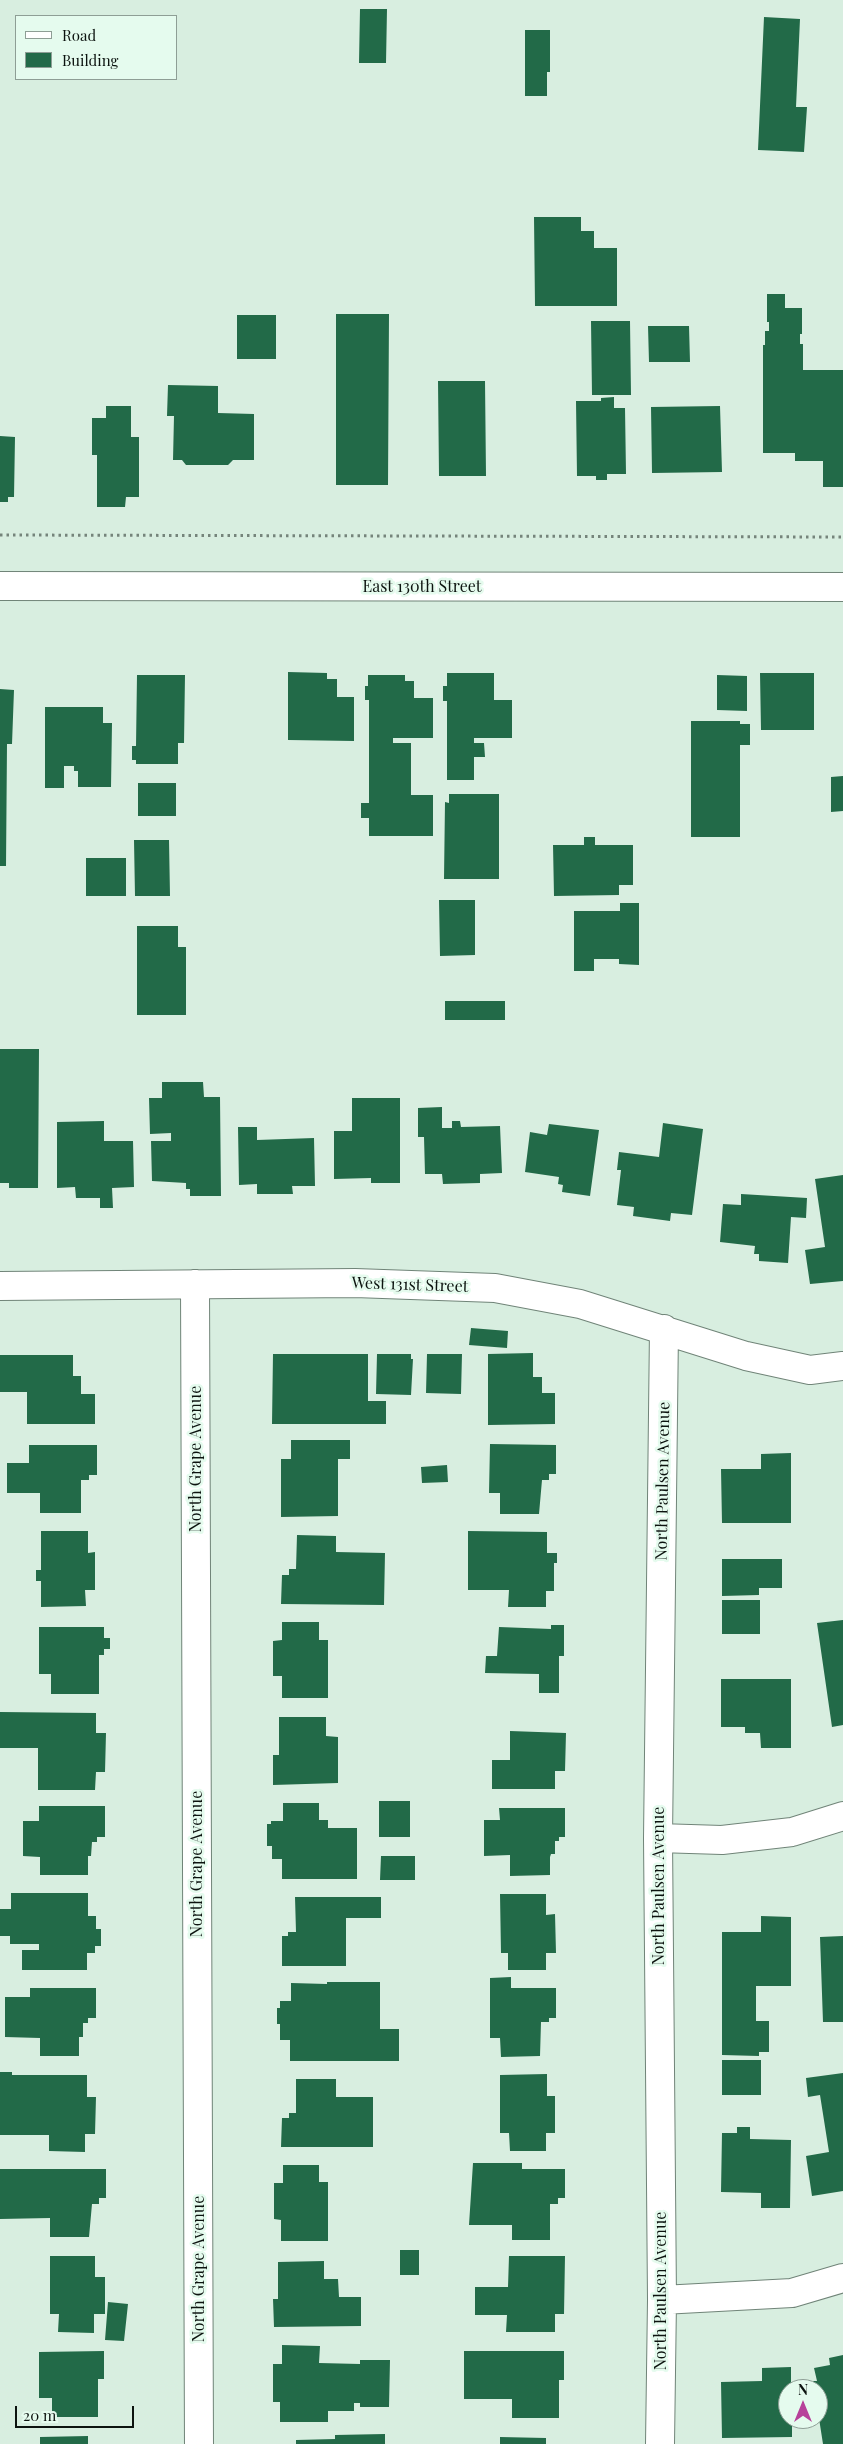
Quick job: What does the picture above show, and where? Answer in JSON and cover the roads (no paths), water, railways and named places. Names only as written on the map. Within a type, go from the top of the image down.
[{"type":"street","name":"East 130th Street","points":[[0,586],[843,587]]},
{"type":"street","name":"West 131st Street","points":[[0,1286],[355,1283],[495,1288],[580,1304],[746,1356],[810,1370],[843,1366]]},
{"type":"street","name":"North Grape Avenue","points":[[195,1284],[199,2444]]},
{"type":"street","name":"North Paulsen Avenue","points":[[660,2444],[662,2300],[658,1838],[664,1329]]},
{"type":"street","points":[[658,1838],[722,1840],[792,1832],[843,1816]]},
{"type":"street","points":[[662,2300],[792,2293],[843,2278]]}]
